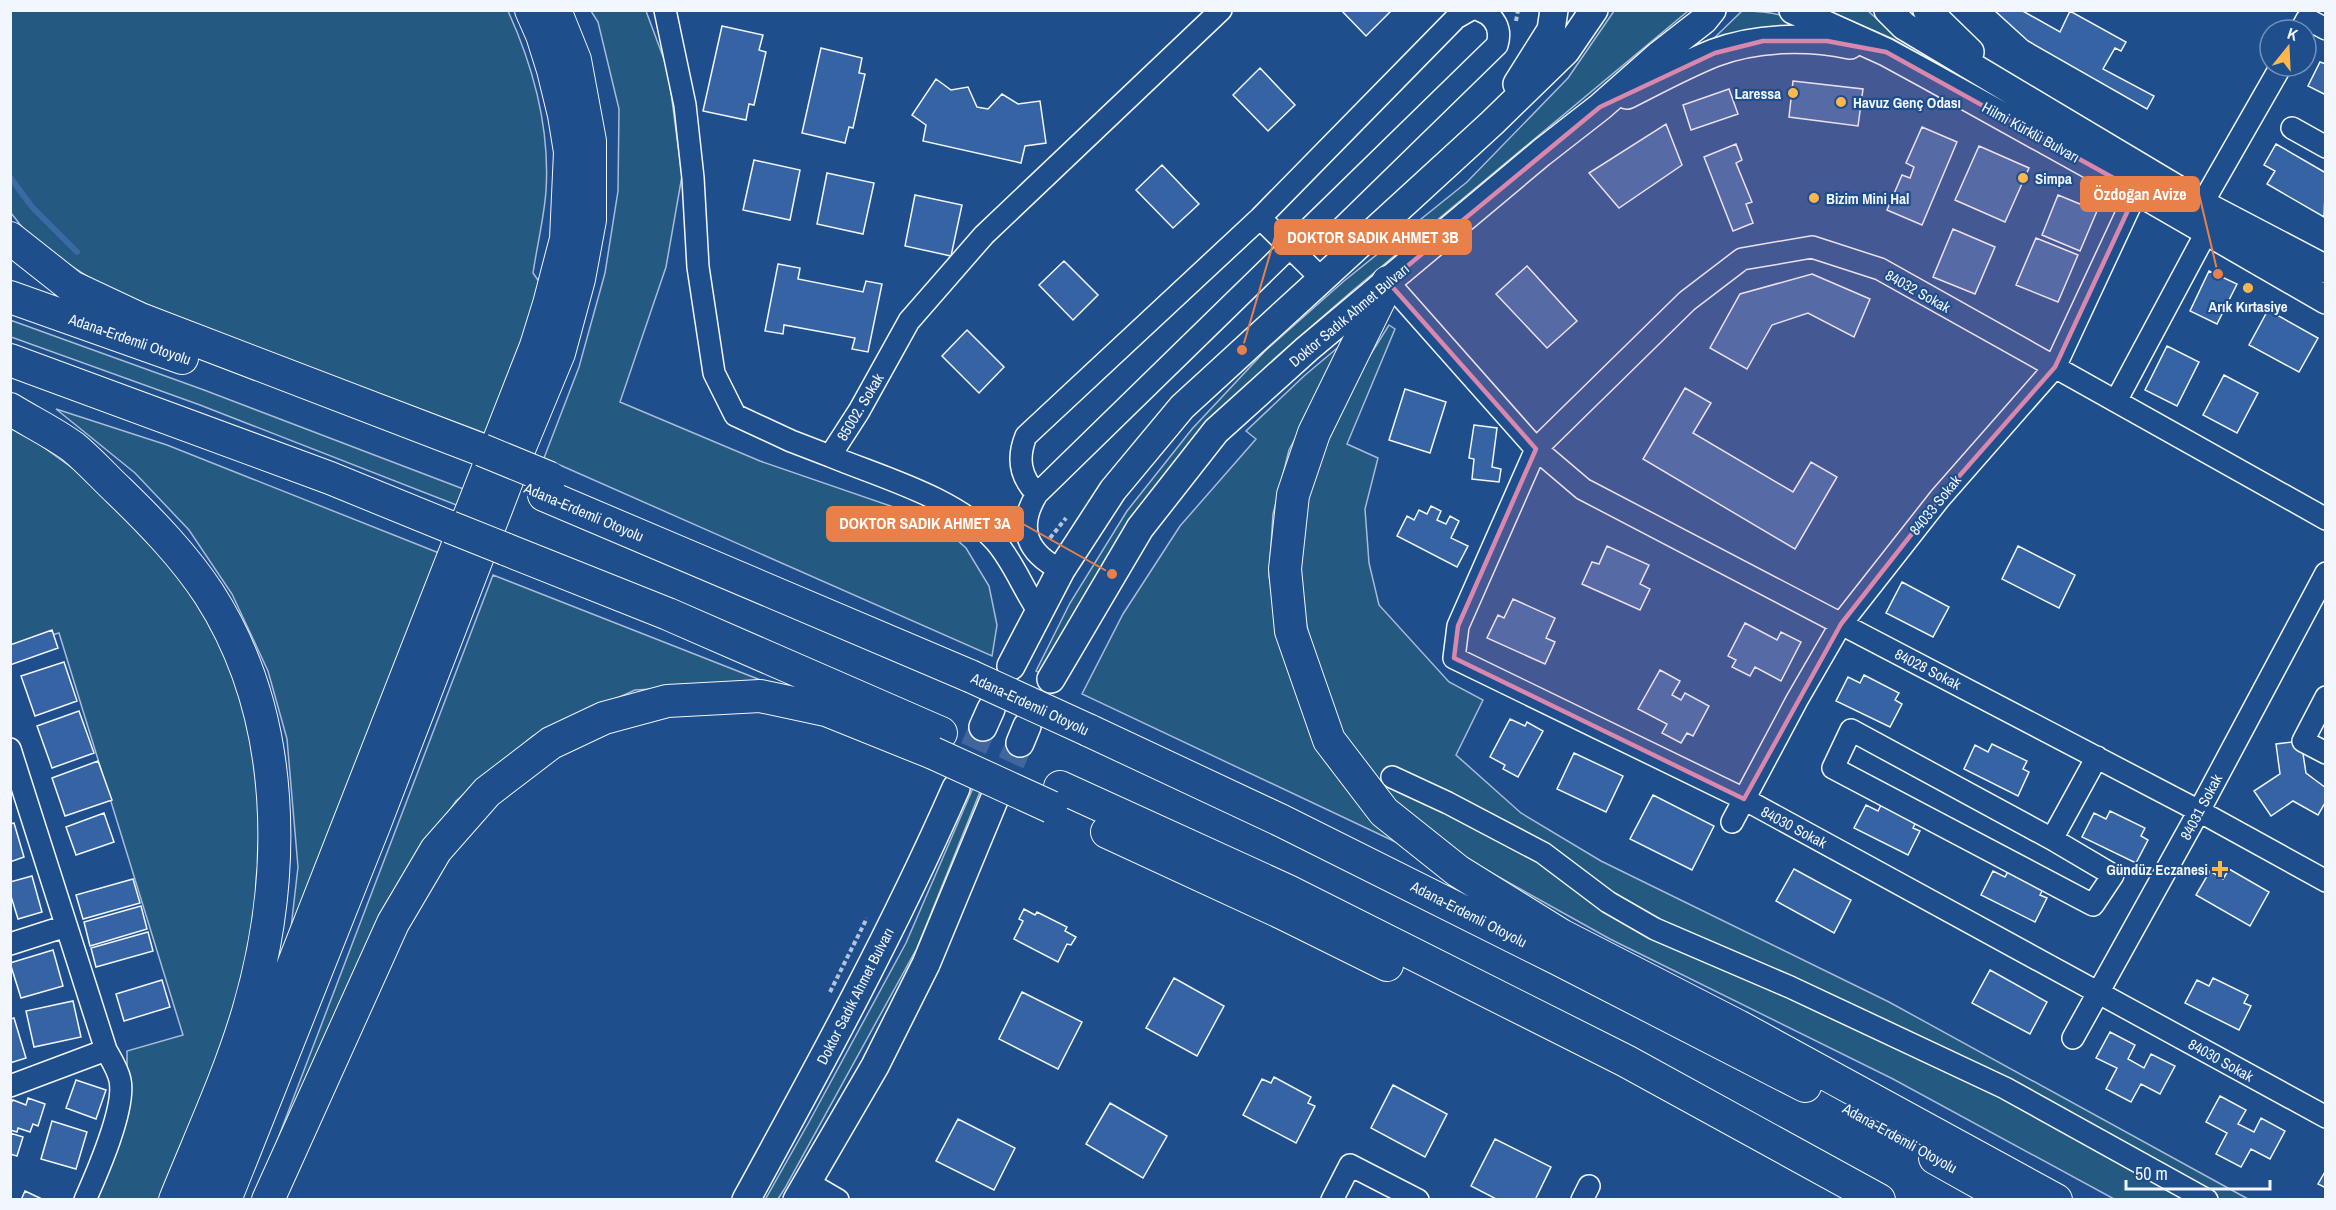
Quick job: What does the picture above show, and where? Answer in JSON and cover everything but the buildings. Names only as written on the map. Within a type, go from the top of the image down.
[{"type":"highway","points":[[201,1200],[536,346],[549,304],[566,239],[570,152],[554,70],[531,10]]},
{"type":"highway","points":[[225,1200],[559,353],[576,290],[590,220],[590,141],[575,60],[555,10]]},
{"type":"highway","points":[[10,238],[72,287],[140,319],[479,458]]},
{"type":"highway","points":[[1388,282],[1314,433],[1293,495],[1285,569],[1291,631],[1329,740],[1384,812],[1458,871],[1561,935],[1738,1026],[2055,1200]]},
{"type":"highway","name":"Adana-Erdemli Otoyolu","points":[[10,297],[479,458],[547,486],[678,529],[769,590],[970,676],[1282,820],[1832,1101],[2010,1200]]},
{"type":"highway","points":[[10,360],[330,478],[668,614],[937,743],[1056,797],[1288,891],[1626,1061],[1879,1200]]},
{"type":"highway","points":[[10,410],[72,447],[160,530],[209,594],[233,639],[255,691],[270,755],[274,818],[274,875],[267,929],[248,1012],[175,1200]]},
{"type":"highway","points":[[268,1200],[393,923],[436,850],[487,792],[552,743],[604,718],[667,701],[760,696],[825,710],[937,743]]},
{"type":"highway","points":[[1056,797],[1282,913],[1619,1080],[1842,1200]]},
{"type":"main road","points":[[1492,123],[1551,30],[1554,10]]},
{"type":"main road","points":[[1011,666],[1061,570],[1113,490],[1182,407],[1492,123],[1566,51],[1594,10]]},
{"type":"main road","name":"Doktor Sadık Ahmet Bulvarı","points":[[1051,679],[1140,528],[1216,431],[1307,349],[1704,20],[1712,10]]},
{"type":"main road","name":"Hilmi Kürklü Bulvarı","points":[[1793,10],[1886,52],[2137,191],[2325,300]]},
{"type":"main road","name":"Hilmi Kürklü Bulvarı","points":[[1888,10],[1904,26],[2202,204],[2325,269]]},
{"type":"main road","points":[[1927,10],[2004,84]]},
{"type":"main road","points":[[1600,107],[1715,53],[1763,41],[1827,40],[1886,52]]},
{"type":"main road","name":"Doktor Sadık Ahmet Bulvarı","points":[[746,1200],[808,1088],[956,788]]},
{"type":"main road","points":[[802,1191],[874,1066],[926,964],[994,800]]},
{"type":"street","name":"85002. Sokak","points":[[665,10],[685,105],[693,178],[698,267],[714,373],[735,415],[830,456],[859,411],[909,321],[984,235],[1221,10]]},
{"type":"street","points":[[1037,494],[1025,478],[1022,468],[1020,457],[1026,436],[1260,218],[1456,18],[1470,10]]},
{"type":"street","points":[[1061,570],[1038,555],[1031,546],[1026,525],[1031,504],[1037,494],[1497,45],[1499,38],[1497,23],[1492,17],[1479,10]]},
{"type":"street","points":[[2202,204],[2274,78]]},
{"type":"street","points":[[2292,128],[2325,147]]},
{"type":"street","name":"84033 Sokak","points":[[1732,822],[1797,700],[1841,624],[1940,498],[2055,366],[2137,191]]},
{"type":"street","points":[[1260,218],[1321,278]]},
{"type":"street","points":[[2116,401],[2207,231]]},
{"type":"street","name":"84032 Sokak","points":[[1536,449],[1687,301],[1742,259],[1812,247],[1880,269],[2325,519]]},
{"type":"street","name":"84028 Sokak","points":[[1388,282],[1536,449],[1584,489],[2097,757],[2325,881]]},
{"type":"street","name":"84030 Sokak","points":[[1536,449],[1458,626],[1454,658],[1744,800],[2099,992],[2325,1118]]},
{"type":"street","points":[[830,456],[953,508],[982,528],[1016,569],[1039,612]]},
{"type":"street","points":[[995,541],[1026,525]]},
{"type":"street","name":"84031 Sokak","points":[[2073,1038],[2199,811],[2325,573]]},
{"type":"street","points":[[2325,697],[2303,741],[2325,753]]},
{"type":"street","points":[[1851,730],[2052,839],[2113,875],[2093,905],[1833,768],[1851,730]]},
{"type":"street","points":[[10,749],[17,794],[66,926],[106,1050],[120,1080],[118,1110],[103,1159],[85,1200]]},
{"type":"street","points":[[2052,839],[2097,757]]},
{"type":"street","points":[[1392,777],[1448,803],[1543,853],[1608,902],[1655,929],[1790,987],[2005,1088],[2207,1200]]},
{"type":"street","points":[[10,944],[66,926]]},
{"type":"street","points":[[10,1086],[106,1050]]},
{"type":"street","points":[[1332,1200],[1350,1165],[1418,1200]]},
{"type":"street","points":[[802,1191],[838,1200]]},
{"type":"highlighted area","points":[[1763,41],[1827,41],[1886,52],[2137,191],[2055,367],[1940,498],[1841,624],[1744,799],[1454,658],[1458,626],[1536,449],[1388,282],[1600,107],[1715,53]]},
{"type":"shaded area","points":[[10,11],[508,11],[525,54],[538,98],[545,144],[546,191],[533,273],[540,283],[523,345],[487,434],[196,325],[99,284],[33,241],[11,213]]},
{"type":"shaded area","points":[[591,11],[646,11],[668,70],[682,176],[666,267],[620,402],[760,461],[937,522],[966,548],[989,586],[997,625],[992,656],[544,458],[579,367],[605,273],[618,191],[619,109],[598,22]]},
{"type":"shaded area","points":[[1614,11],[1688,11],[1274,359],[1200,435],[1047,677],[1036,671],[1070,603],[1127,511],[1192,429],[1265,351],[1344,281],[1467,182],[1568,78]]},
{"type":"shaded area","points":[[1742,11],[1781,15],[1817,31],[1711,41]]},
{"type":"shaded area","points":[[1829,11],[1868,11],[1895,35],[2325,278],[2325,283],[2131,178],[1893,39]]},
{"type":"shaded area","points":[[10,320],[204,390],[466,490],[459,506],[200,405],[11,337]]},
{"type":"shaded area","points":[[1389,325],[1395,329],[1347,444],[1378,458],[1365,509],[1369,563],[1379,605],[1449,682],[1483,700],[1456,755],[1521,813],[1601,861],[1889,1002],[2248,1199],[2114,1199],[1893,1079],[1610,939],[1463,857],[1379,789],[1344,743],[1320,681],[1304,614],[1299,562],[1307,503],[1321,449],[1347,392]]},
{"type":"shaded area","points":[[1348,339],[1289,450],[1273,514],[1269,576],[1284,657],[1307,721],[1340,781],[1400,844],[1082,694],[1123,614],[1180,526],[1256,439],[1246,431],[1304,376]]},
{"type":"shaded area","points":[[56,409],[167,445],[439,553],[288,954],[298,867],[287,739],[268,671],[232,594],[189,530],[135,473]]},
{"type":"shaded area","points":[[10,427],[32,439],[110,495],[192,593],[226,652],[246,706],[259,770],[264,866],[248,967],[189,1144],[163,1199],[94,1199],[120,1143],[127,1110],[127,1051],[183,1035],[59,633],[11,647]]},
{"type":"shaded area","points":[[493,575],[781,688],[747,684],[635,690],[533,736],[456,801],[388,901],[269,1162]]},
{"type":"shaded area","points":[[973,788],[980,792],[917,948],[785,1188],[778,1199],[765,1200],[906,943]]},
{"type":"waterway","points":[[10,177],[32,207],[77,252]]},
{"type":"tunnel","points":[[957,786],[983,727]]},
{"type":"tunnel","points":[[994,800],[1020,743]]},
{"type":"place","name":"Laressa","points":[[1793,93]]},
{"type":"place","name":"Havuz Genç Odası","points":[[1841,102]]},
{"type":"place","name":"Simpa","points":[[2023,178]]},
{"type":"place","name":"Bizim Mini Hal","points":[[1814,198]]},
{"type":"place","name":"Özdoğan Avize","points":[[2218,274]]},
{"type":"place","name":"Arık Kırtasiye","points":[[2248,288]]},
{"type":"place","name":"DOKTOR SADIK AHMET 3B","points":[[1242,350]]},
{"type":"place","name":"DOKTOR SADIK AHMET 3A","points":[[1112,574]]},
{"type":"place","name":"Gündüz Eczanesi","points":[[2220,869]]}]
